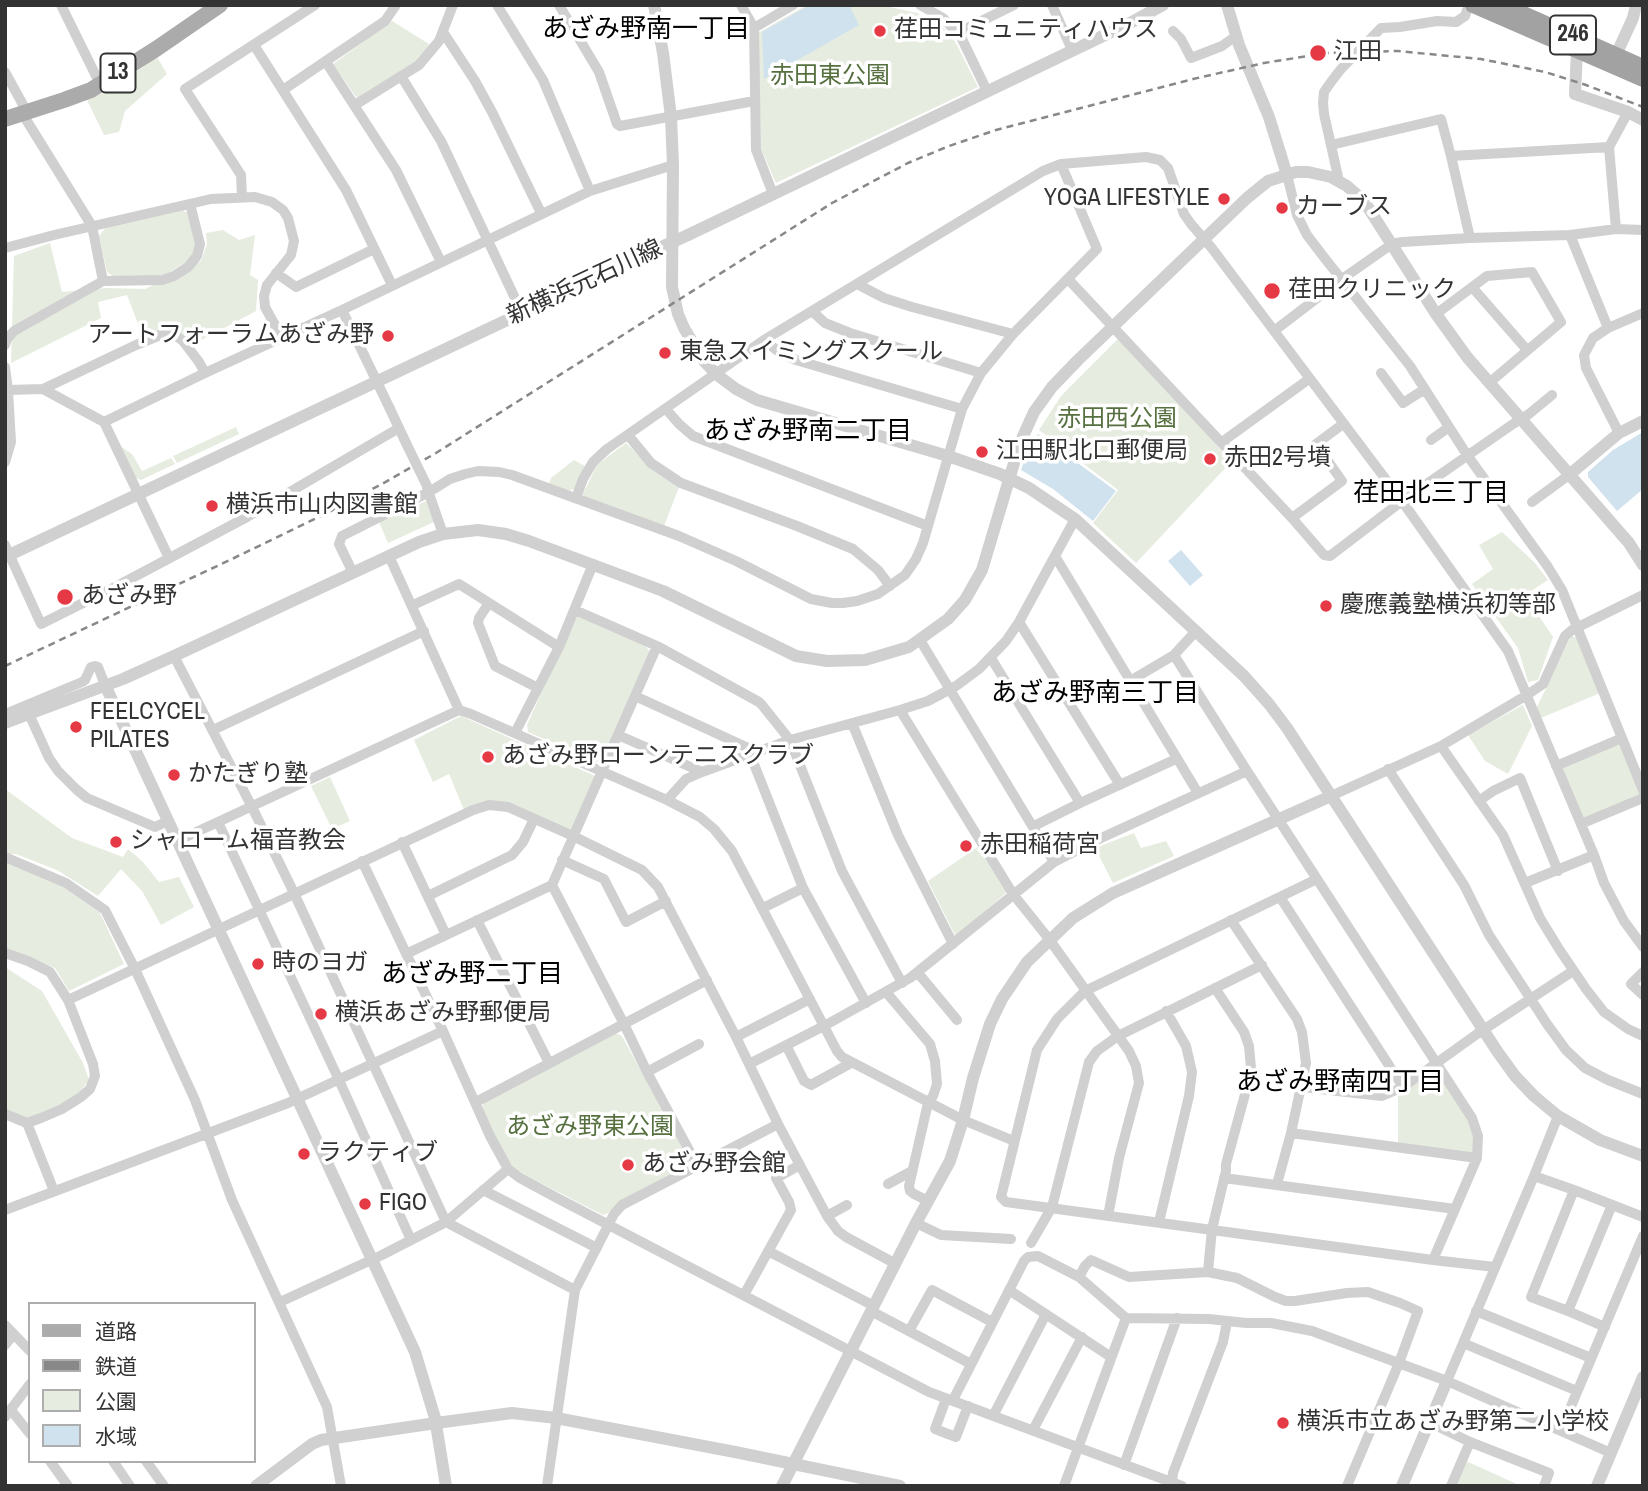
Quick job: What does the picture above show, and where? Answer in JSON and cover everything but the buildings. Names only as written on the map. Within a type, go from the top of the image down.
[{"type":"highway","name":"246","points":[[1471,5],[1643,79]]},
{"type":"highway","name":"246","points":[[1503,5],[1643,67]]},
{"type":"main road","name":"13","points":[[5,119],[74,97],[100,84],[220,5]]},
{"type":"street","points":[[61,5],[100,84]]},
{"type":"street","points":[[242,197],[241,175],[185,89],[315,5]]},
{"type":"street","points":[[283,90],[385,21],[396,5]]},
{"type":"street","points":[[355,105],[419,65],[439,41],[453,5]]},
{"type":"street","points":[[497,5],[543,80],[590,191]]},
{"type":"street","points":[[559,5],[598,72],[620,126],[754,102]]},
{"type":"street","points":[[654,5],[671,117],[671,274],[678,314],[703,360],[736,389],[757,400],[948,456],[1011,478],[1075,519],[1196,631],[1269,704],[1515,1076],[1558,1116],[1600,1140],[1643,1156]]},
{"type":"street","points":[[741,5],[754,28],[756,149],[773,194]]},
{"type":"street","points":[[754,28],[793,5]]},
{"type":"street","points":[[920,5],[943,18],[961,37],[988,91]]},
{"type":"street","points":[[957,33],[1014,5]]},
{"type":"street","points":[[1052,5],[1073,50]]},
{"type":"street","name":"新横浜元石川線","points":[[7,552],[138,494],[688,235],[1163,5]]},
{"type":"street","points":[[1227,5],[1236,36],[1269,117],[1297,215],[1307,235],[1410,366],[1562,590],[1643,790]]},
{"type":"street","points":[[1339,181],[1324,114],[1324,92],[1341,69],[1381,28],[1437,21],[1456,22],[1465,16],[1471,5]]},
{"type":"street","points":[[1616,55],[1636,5],[1643,8]]},
{"type":"street","points":[[1173,31],[1181,39],[1191,58],[1222,47],[1236,36]]},
{"type":"street","points":[[443,32],[492,112],[541,213]]},
{"type":"street","points":[[254,45],[341,182],[392,285]]},
{"type":"street","points":[[1577,50],[1575,94],[1628,112],[1643,120]]},
{"type":"street","points":[[326,61],[397,170],[441,262]]},
{"type":"street","points":[[5,72],[24,113],[92,226],[103,281]]},
{"type":"street","points":[[401,76],[441,141],[522,313]]},
{"type":"street","points":[[1616,229],[1609,147],[1628,112]]},
{"type":"street","points":[[1331,145],[1441,119],[1471,238]]},
{"type":"street","points":[[1451,156],[1609,147]]},
{"type":"street","points":[[576,498],[593,462],[607,449],[764,340],[1043,171],[1061,164],[1146,157],[1160,160],[1168,168],[1184,214],[1191,224],[1402,501],[1508,651],[1604,883],[1624,922],[1643,947]]},
{"type":"street","points":[[353,573],[340,544],[342,536],[428,489],[478,471],[513,475],[691,541],[811,599],[832,603],[857,601],[878,594],[905,575],[916,559],[962,409],[981,373],[1013,334],[1097,249],[1061,164]]},
{"type":"street","points":[[104,422],[541,213],[590,191],[673,165]]},
{"type":"street","points":[[5,723],[123,679],[419,542],[443,534],[478,530],[506,534],[663,591],[796,656],[827,662],[865,660],[909,647],[948,619],[965,600],[977,580],[988,553],[1020,443],[1034,412],[1052,387],[1261,186],[1287,175],[1308,172],[1339,181],[1364,201],[1466,357],[1629,544],[1643,565]]},
{"type":"street","points":[[5,248],[211,199],[255,197],[272,202],[283,209],[294,235],[291,255],[267,285],[264,302],[268,315],[282,338]]},
{"type":"street","points":[[5,345],[14,331],[103,281],[162,280],[188,267],[197,256],[200,243],[190,204]]},
{"type":"street","points":[[1274,331],[1392,244],[1570,235],[1616,229],[1643,230]]},
{"type":"street","points":[[1570,235],[1608,328]]},
{"type":"street","points":[[276,273],[296,287],[374,249]]},
{"type":"street","points":[[1436,314],[1487,276],[1532,272],[1561,322],[1489,383]]},
{"type":"street","points":[[1068,279],[1324,555],[1330,556],[1402,501],[1529,415],[1552,395]]},
{"type":"street","points":[[857,284],[884,298],[912,307],[1013,334]]},
{"type":"street","points":[[1472,287],[1527,350]]},
{"type":"street","points":[[342,310],[428,489],[443,534]]},
{"type":"street","points":[[812,311],[825,323],[850,334],[981,373]]},
{"type":"street","points":[[1619,433],[1586,368],[1584,355],[1592,338],[1643,313]]},
{"type":"street","points":[[8,390],[43,389],[136,345],[167,334],[183,341],[205,373]]},
{"type":"street","points":[[764,340],[779,352],[796,360],[962,409]]},
{"type":"street","points":[[5,367],[11,442],[5,461]]},
{"type":"street","points":[[1381,373],[1403,403],[1425,389]]},
{"type":"street","points":[[1222,442],[1310,379]]},
{"type":"street","points":[[43,389],[104,422],[169,558]]},
{"type":"street","points":[[666,409],[693,436],[928,526]]},
{"type":"street","points":[[1532,502],[1619,433],[1643,421]]},
{"type":"street","points":[[1292,518],[1342,481],[1316,444],[1343,424]]},
{"type":"street","points":[[1431,440],[1449,427]]},
{"type":"street","points":[[7,552],[41,624],[247,517],[399,428]]},
{"type":"street","points":[[628,435],[651,463],[681,482],[853,549],[878,570],[890,586]]},
{"type":"street","points":[[667,800],[686,779],[702,772],[790,740],[928,701],[970,677],[992,658],[1019,622],[1075,519]]},
{"type":"street","points":[[389,556],[459,710],[667,800],[700,817],[725,841],[738,860],[838,1054],[962,1120],[1014,1141]]},
{"type":"street","points":[[1055,556],[1198,793]]},
{"type":"street","points":[[515,733],[559,647],[593,564]]},
{"type":"street","points":[[413,606],[459,584],[559,647]]},
{"type":"street","points":[[782,1486],[950,1161],[990,1024],[1002,999],[1027,962],[1049,939],[1073,918],[1113,893],[1441,746],[1543,684],[1565,636],[1578,626],[1643,595]]},
{"type":"street","points":[[489,603],[478,623],[495,666],[538,688]]},
{"type":"street","points":[[575,610],[657,646],[759,702],[790,740],[842,872],[902,983]]},
{"type":"street","points":[[1019,622],[1120,785]]},
{"type":"street","points":[[213,730],[424,631]]},
{"type":"street","points":[[1130,681],[1174,655],[1196,631]]},
{"type":"street","points":[[920,640],[1054,862]]},
{"type":"street","points":[[406,954],[552,885],[657,646]]},
{"type":"street","points":[[1174,655],[1472,1118],[1478,1136],[1476,1158],[1433,1260]]},
{"type":"street","points":[[174,656],[294,893],[446,1222],[575,1290]]},
{"type":"street","points":[[992,658],[1080,803]]},
{"type":"street","points":[[5,714],[82,682],[91,667],[99,667],[218,930],[415,1352],[436,1423],[446,1486]]},
{"type":"street","points":[[635,696],[754,753],[803,888],[866,1003]]},
{"type":"street","points":[[177,841],[459,710]]},
{"type":"street","points":[[900,710],[1013,894],[1086,990],[1129,1051],[1136,1066],[1139,1083],[1119,1158],[1108,1216]]},
{"type":"street","points":[[29,714],[58,771],[87,798],[155,827],[168,821]]},
{"type":"street","points":[[852,723],[898,835],[953,944]]},
{"type":"street","points":[[618,735],[702,772]]},
{"type":"street","points":[[1556,766],[1622,738]]},
{"type":"street","points":[[1441,746],[1503,835],[1540,918],[1573,971],[1604,1012],[1628,1030],[1643,1036]]},
{"type":"street","points":[[1034,826],[1176,760]]},
{"type":"street","points":[[1388,769],[1464,885],[1489,936],[1566,1050],[1585,1068],[1643,1094]]},
{"type":"street","points":[[749,1064],[918,973],[1054,862],[1247,771]]},
{"type":"street","points":[[1479,801],[1520,778],[1558,871]]},
{"type":"street","points":[[1581,824],[1643,798]]},
{"type":"street","points":[[68,1000],[473,810],[489,805],[508,807],[642,870],[658,887],[827,1216],[846,1237],[896,1264]]},
{"type":"street","points":[[428,896],[513,855],[523,842],[534,818]]},
{"type":"street","points":[[218,822],[411,1240]]},
{"type":"street","points":[[402,842],[446,935]]},
{"type":"street","points":[[1525,883],[1594,855]]},
{"type":"street","points":[[5,857],[66,883],[105,910],[195,1100],[232,1200],[327,1407],[341,1486]]},
{"type":"street","points":[[562,860],[604,879],[626,922],[666,901]]},
{"type":"street","points":[[362,861],[490,1136],[508,1169],[520,1178],[916,1385],[1173,1484],[1173,1473],[1223,1342],[1227,1322]]},
{"type":"street","points":[[1317,879],[1086,990],[1051,1026],[1037,1050],[1001,1197],[1006,1202],[1495,1266]]},
{"type":"street","points":[[552,885],[696,1165]]},
{"type":"street","points":[[763,908],[803,888]]},
{"type":"street","points":[[1280,897],[1403,1087]]},
{"type":"street","points":[[477,920],[549,1063]]},
{"type":"street","points":[[1231,920],[1297,1019],[1302,1032],[1306,1063],[1277,1184]]},
{"type":"street","points":[[5,953],[50,972],[68,1000],[93,1064],[95,1076],[90,1089],[81,1097],[41,1118],[27,1122],[5,1114]]},
{"type":"street","points":[[1031,1243],[1052,1207],[1089,1062],[1097,1051],[1118,1036],[1262,965]]},
{"type":"street","points":[[1302,1087],[1382,1096],[1403,1087],[1573,971]]},
{"type":"street","points":[[1643,972],[1628,981],[1643,995]]},
{"type":"street","points":[[918,973],[957,1020]]},
{"type":"street","points":[[476,1102],[707,980]]},
{"type":"street","points":[[1208,1272],[1212,1229],[1251,1068],[1249,1046],[1244,1032],[1215,988]]},
{"type":"street","points":[[886,992],[930,1044],[935,1062],[937,1084],[928,1102],[910,1191],[929,1201]]},
{"type":"street","points":[[736,1037],[810,999]]},
{"type":"street","points":[[1159,1222],[1189,1096],[1192,1072],[1186,1046],[1166,1012]]},
{"type":"street","points":[[5,1210],[298,1099],[443,1031]]},
{"type":"street","points":[[647,1072],[699,1044]]},
{"type":"street","points":[[786,1045],[804,1081],[811,1085],[851,1063]]},
{"type":"street","points":[[1402,1486],[1558,1116]]},
{"type":"street","points":[[27,1122],[54,1191]]},
{"type":"street","points":[[547,1486],[575,1290],[614,1214],[622,1205],[778,1124]]},
{"type":"street","points":[[1291,1133],[1476,1158]]},
{"type":"street","points":[[744,1295],[791,1210],[776,1178],[800,1165]]},
{"type":"street","points":[[280,1302],[372,1260],[446,1222],[508,1169]]},
{"type":"street","points":[[888,1184],[912,1171]]},
{"type":"street","points":[[1534,1176],[1643,1217]]},
{"type":"street","points":[[1224,1178],[1455,1209]]},
{"type":"street","points":[[483,1190],[597,1248]]},
{"type":"street","points":[[1574,1190],[1531,1297],[1605,1327]]},
{"type":"street","points":[[827,1216],[847,1205]]},
{"type":"street","points":[[1568,1311],[1612,1205]]},
{"type":"street","points":[[916,1223],[941,1235],[1011,1240]]},
{"type":"street","points":[[1561,1430],[1643,1236]]},
{"type":"street","points":[[768,1251],[971,1364]]},
{"type":"street","points":[[968,1406],[956,1437],[935,1429],[1028,1257],[1038,1256],[1080,1277],[1126,1318],[1271,1323],[1312,1331],[1447,1381],[1611,1452]]},
{"type":"street","points":[[1080,1277],[1085,1266],[1091,1261],[1129,1277],[1208,1272],[1237,1278],[1286,1301],[1368,1292],[1418,1311],[1347,1486]]},
{"type":"street","points":[[909,1331],[932,1290],[992,1322]]},
{"type":"street","points":[[1009,1290],[1111,1357]]},
{"type":"street","points":[[1476,1311],[1591,1358]]},
{"type":"street","points":[[993,1416],[1046,1314]]},
{"type":"street","points":[[1064,1486],[1126,1318]]},
{"type":"street","points":[[1124,1465],[1177,1318]]},
{"type":"street","points":[[5,1325],[28,1349]]},
{"type":"street","points":[[5,1345],[14,1334]]},
{"type":"street","points":[[1033,1430],[1082,1337]]},
{"type":"street","points":[[1463,1343],[1577,1391]]},
{"type":"street","points":[[1597,1486],[1643,1377]]},
{"type":"street","points":[[28,1387],[8,1414],[28,1432]]},
{"type":"street","points":[[256,1486],[321,1440],[512,1413],[556,1418],[900,1486]]},
{"type":"street","points":[[1429,1422],[1470,1442],[1549,1473],[1544,1486]]},
{"type":"street","points":[[1451,1486],[1470,1442]]},
{"type":"street","points":[[51,1463],[68,1486]]},
{"type":"street","points":[[114,1463],[130,1486]]},
{"type":"street","points":[[147,1463],[164,1486]]},
{"type":"green space","name":"赤田東公園","points":[[807,5],[881,5],[917,13],[932,20],[943,27],[956,43],[978,87],[776,183],[761,149],[758,33]]},
{"type":"green space","points":[[392,21],[429,44],[416,63],[358,100],[333,64]]},
{"type":"green space","points":[[157,57],[167,74],[125,111],[119,132],[104,135],[87,100],[115,87]]},
{"type":"green space","points":[[183,210],[187,213],[196,243],[189,260],[170,272],[147,280],[113,276],[107,272],[99,236],[106,227]]},
{"type":"green space","points":[[223,230],[239,240],[255,235],[250,275],[258,280],[256,311],[196,343],[173,330],[142,334],[127,295],[98,302],[101,318],[11,363],[14,256],[50,243],[62,292],[107,288],[145,289],[201,261],[207,244],[206,233]]},
{"type":"green space","name":"赤田西公園","points":[[1118,339],[1189,413],[1231,462],[1136,563],[1093,523],[1118,490],[1039,430],[1061,396]]},
{"type":"green space","points":[[236,427],[239,434],[177,463],[173,456]]},
{"type":"green space","points":[[626,443],[648,465],[679,487],[664,526],[582,496],[597,465]]},
{"type":"green space","points":[[120,446],[132,454],[142,471],[171,458],[175,464],[141,480],[134,477]]},
{"type":"green space","points":[[574,460],[585,466],[574,489],[569,491],[549,484],[551,478]]},
{"type":"green space","points":[[426,501],[434,522],[388,543],[379,522]]},
{"type":"green space","points":[[1502,532],[1534,562],[1548,580],[1525,595],[1553,637],[1538,680],[1528,682],[1518,648],[1472,584],[1493,569],[1479,545]]},
{"type":"green space","name":"あざみ野ローンテニスクラブ","points":[[578,616],[646,646],[650,652],[603,761],[596,762],[528,732],[527,725],[574,619]]},
{"type":"green space","points":[[1571,636],[1578,638],[1600,693],[1541,718],[1537,707]]},
{"type":"green space","points":[[1523,705],[1532,726],[1508,774],[1485,761],[1468,735]]},
{"type":"green space","name":"あざみ野ローンテニスクラブ","points":[[461,716],[595,776],[573,828],[568,831],[505,804],[464,810],[449,774],[433,782],[414,740]]},
{"type":"green space","points":[[1621,742],[1641,795],[1583,819],[1561,769]]},
{"type":"green space","points":[[330,777],[350,821],[332,829],[311,786]]},
{"type":"green space","points":[[5,789],[72,838],[123,857],[128,849],[159,882],[179,877],[194,907],[161,925],[142,891],[121,869],[98,896],[57,870],[16,854],[5,854]]},
{"type":"green space","points":[[1134,833],[1141,848],[1166,841],[1174,856],[1113,883],[1095,848]]},
{"type":"green space","points":[[979,846],[1008,891],[956,937],[928,881]]},
{"type":"green space","points":[[5,862],[62,886],[100,913],[124,964],[69,991],[55,968],[5,948]]},
{"type":"green space","points":[[5,967],[42,991],[83,1063],[89,1080],[80,1092],[60,1106],[29,1119],[5,1110]]},
{"type":"green space","name":"あざみ野東公園","points":[[616,1033],[622,1036],[689,1160],[688,1165],[622,1200],[603,1215],[514,1168],[505,1157],[482,1109],[484,1102]]},
{"type":"green space","points":[[1436,1069],[1465,1112],[1475,1134],[1474,1154],[1398,1143],[1398,1096]]},
{"type":"green space","points":[[1466,1461],[1521,1486],[1456,1486]]},
{"type":"water","points":[[810,5],[849,5],[859,25],[764,79],[762,32]]},
{"type":"water","points":[[1643,432],[1643,489],[1617,511],[1588,477],[1588,472],[1613,450]]},
{"type":"water","points":[[1038,434],[1116,491],[1093,521],[1053,489],[1021,470],[1030,443]]},
{"type":"water","points":[[1181,550],[1203,575],[1190,586],[1168,561]]},
{"type":"railway","points":[[5,666],[234,558],[382,484],[436,453],[832,203],[908,163],[949,146],[996,130],[1193,79],[1264,63],[1327,53],[1397,51],[1481,59],[1545,72],[1643,107]]},
{"type":"place","name":"荏田コミュニティハウス","points":[[880,31]]},
{"type":"place","name":"江田","points":[[1318,53]]},
{"type":"place","name":"YOGA LIFESTYLE","points":[[1224,199]]},
{"type":"place","name":"カーブス","points":[[1282,208]]},
{"type":"place","name":"荏田クリニック","points":[[1272,291]]},
{"type":"place","name":"アートフォーラムあざみ野","points":[[388,336]]},
{"type":"place","name":"東急スイミングスクール","points":[[665,353]]},
{"type":"place","name":"江田駅北口郵便局","points":[[982,452]]},
{"type":"place","name":"赤田2号墳","points":[[1210,459]]},
{"type":"place","name":"横浜市山内図書館","points":[[212,506]]},
{"type":"place","name":"あざみ野","points":[[65,597]]},
{"type":"place","name":"慶應義塾横浜初等部","points":[[1326,606]]},
{"type":"place","name":"FEELCYCEL PILATES","points":[[76,727]]},
{"type":"place","name":"あざみ野ローンテニスクラブ","points":[[488,757]]},
{"type":"place","name":"かたぎり塾","points":[[174,775]]},
{"type":"place","name":"シャローム福音教会","points":[[116,842]]},
{"type":"place","name":"赤田稲荷宮","points":[[966,846]]},
{"type":"place","name":"時のヨガ","points":[[258,964]]},
{"type":"place","name":"横浜あざみ野郵便局","points":[[321,1014]]},
{"type":"place","name":"ラクティブ","points":[[304,1154]]},
{"type":"place","name":"あざみ野会館","points":[[628,1165]]},
{"type":"place","name":"FIGO","points":[[365,1204]]},
{"type":"place","name":"横浜市立あざみ野第二小学校","points":[[1283,1423]]},
{"type":"district","name":"あざみ野南一丁目","points":[[646,30]]},
{"type":"district","name":"あざみ野南二丁目","points":[[808,432]]},
{"type":"district","name":"荏田北三丁目","points":[[1431,494]]},
{"type":"district","name":"あざみ野南三丁目","points":[[1095,694]]},
{"type":"district","name":"あざみ野二丁目","points":[[472,975]]},
{"type":"district","name":"あざみ野南四丁目","points":[[1340,1083]]}]
